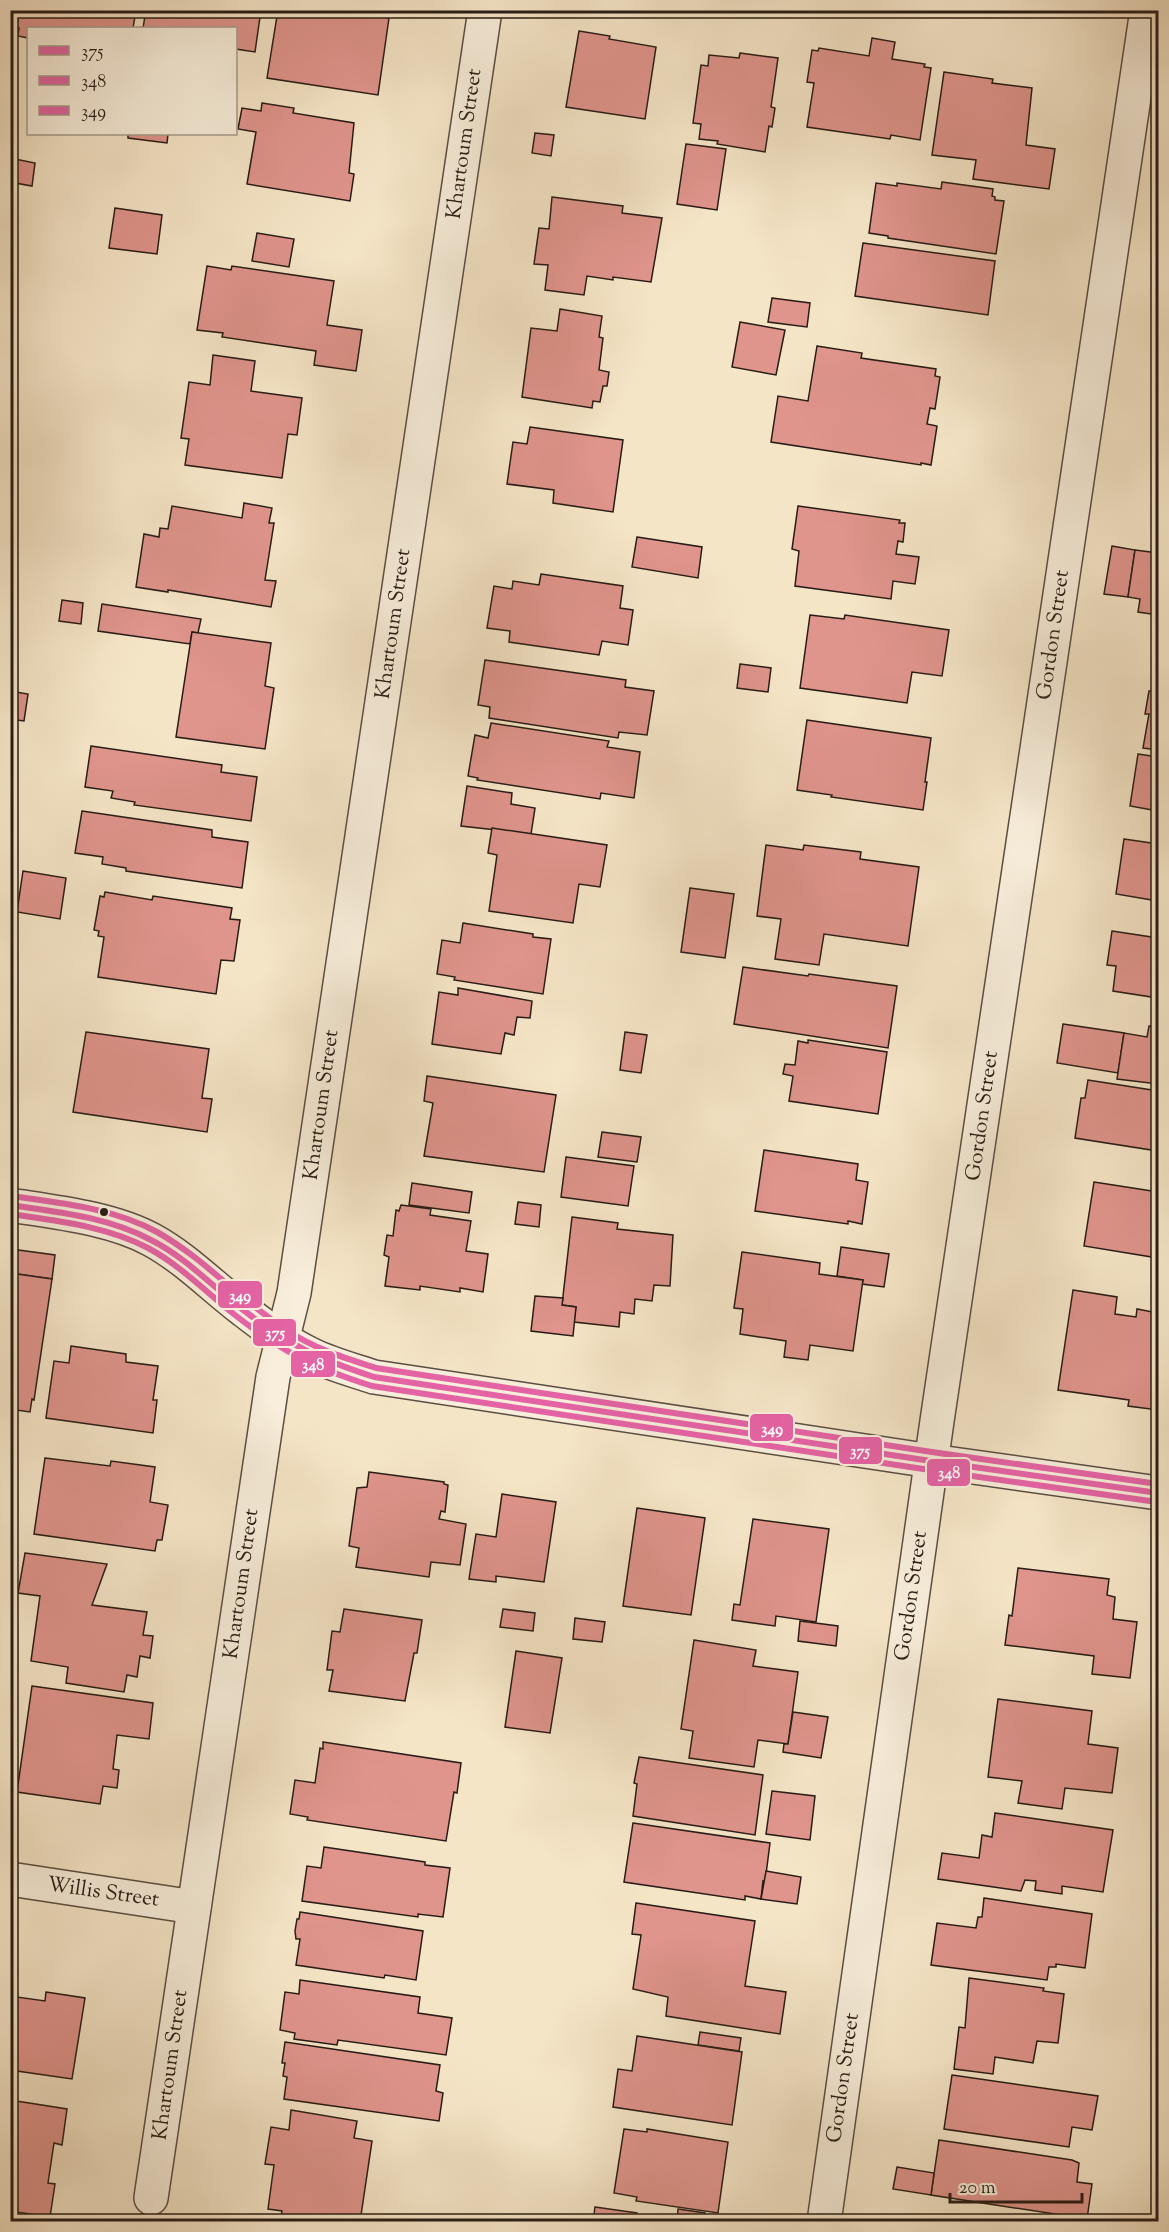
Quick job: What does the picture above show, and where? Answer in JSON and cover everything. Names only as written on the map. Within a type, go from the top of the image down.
[{"type":"street","name":"Khartoum Street","points":[[151,2198],[273,1377],[294,1293],[485,10]]},
{"type":"street","name":"Gordon Street","points":[[824,2222],[931,1461],[1147,10]]},
{"type":"street","points":[[10,1205],[108,1224],[151,1239],[177,1255],[241,1308],[283,1338],[310,1354],[374,1377],[1158,1493]]},
{"type":"street","name":"Willis Street","points":[[10,1879],[195,1907]]},
{"type":"building","points":[[19,10],[136,10],[133,27],[27,27],[27,38],[18,36],[19,28],[17,27]]},
{"type":"building","points":[[146,10],[261,10],[255,52],[237,49],[237,27],[143,27]]},
{"type":"building","points":[[278,10],[371,10],[370,15],[389,18],[378,95],[267,78]]},
{"type":"building","points":[[579,31],[656,47],[645,119],[566,107]]},
{"type":"building","points":[[872,38],[895,42],[892,59],[925,64],[924,67],[931,68],[920,140],[891,135],[890,139],[807,127],[814,83],[807,82],[812,50],[818,51],[819,48],[869,56]]},
{"type":"building","points":[[740,53],[778,58],[771,107],[775,108],[772,127],[769,126],[765,152],[699,139],[701,124],[693,123],[701,65],[708,66],[709,55],[739,58]]},
{"type":"building","points":[[944,72],[993,79],[992,83],[1032,88],[1026,145],[1055,149],[1049,189],[973,179],[976,160],[932,155]]},
{"type":"building","points":[[10,96],[17,97],[11,136],[10,136]]},
{"type":"building","points":[[262,103],[294,108],[293,113],[354,123],[349,173],[354,174],[350,201],[247,184],[256,132],[238,129],[242,108],[261,111]]},
{"type":"building","points":[[535,133],[554,135],[551,156],[532,153]]},
{"type":"building","points":[[128,135],[168,135],[167,143],[128,138]]},
{"type":"building","points":[[686,144],[726,149],[717,210],[677,204]]},
{"type":"building","points":[[10,158],[35,163],[32,186],[10,182]]},
{"type":"building","points":[[942,182],[993,189],[992,196],[995,200],[1004,201],[996,254],[888,238],[888,236],[869,233],[876,183],[897,186],[897,183],[941,189]]},
{"type":"building","points":[[552,197],[623,206],[622,213],[662,218],[651,282],[587,276],[584,295],[545,290],[548,265],[534,264],[539,228],[549,229]]},
{"type":"building","points":[[115,208],[162,215],[157,254],[109,248]]},
{"type":"building","points":[[257,233],[294,239],[289,267],[252,261]]},
{"type":"building","points":[[863,243],[995,261],[988,315],[855,296]]},
{"type":"building","points":[[207,266],[231,270],[232,266],[334,281],[327,325],[362,330],[356,371],[314,365],[316,351],[222,337],[223,333],[197,330]]},
{"type":"building","points":[[772,298],[810,303],[807,327],[768,322]]},
{"type":"building","points":[[560,309],[602,316],[599,337],[603,338],[599,370],[609,372],[607,386],[603,386],[600,402],[593,401],[592,408],[522,397],[531,328],[557,331]]},
{"type":"building","points":[[740,322],[785,330],[776,375],[732,367]]},
{"type":"building","points":[[817,346],[862,353],[861,358],[936,369],[935,376],[940,377],[935,409],[930,408],[927,424],[937,426],[931,465],[771,442],[778,396],[808,401]]},
{"type":"building","points":[[213,355],[255,361],[251,391],[302,398],[297,435],[288,434],[282,478],[185,465],[189,439],[181,438],[189,382],[210,385]]},
{"type":"building","points":[[530,427],[623,440],[613,512],[553,503],[554,490],[507,484],[513,442],[527,444]]},
{"type":"building","points":[[244,503],[272,508],[269,523],[274,523],[265,580],[276,581],[271,607],[136,587],[144,534],[159,537],[160,528],[168,529],[172,506],[242,518]]},
{"type":"building","points":[[798,506],[900,520],[899,523],[905,523],[903,542],[898,541],[896,554],[919,557],[915,584],[893,581],[891,599],[795,586],[799,551],[792,549]]},
{"type":"building","points":[[637,537],[702,547],[698,578],[632,567]]},
{"type":"building","points":[[1112,546],[1135,550],[1128,597],[1104,594]]},
{"type":"building","points":[[1135,550],[1158,553],[1158,615],[1138,612],[1140,599],[1128,597]]},
{"type":"building","points":[[541,574],[623,586],[620,608],[633,610],[628,645],[602,641],[599,655],[509,642],[510,631],[487,628],[494,586],[512,589],[513,581],[539,585]]},
{"type":"building","points":[[62,600],[83,603],[81,624],[59,621]]},
{"type":"building","points":[[102,604],[201,619],[198,633],[192,632],[190,644],[98,631]]},
{"type":"building","points":[[810,615],[844,619],[845,615],[949,630],[942,676],[912,672],[907,703],[800,688]]},
{"type":"building","points":[[192,632],[271,643],[265,686],[274,688],[265,749],[176,737]]},
{"type":"building","points":[[1158,656],[1158,750],[1143,748],[1149,714],[1145,714],[1149,691],[1152,691]]},
{"type":"building","points":[[485,660],[626,680],[625,687],[654,691],[647,735],[619,732],[618,738],[489,718],[490,707],[478,705]]},
{"type":"building","points":[[740,664],[771,668],[768,692],[737,688]]},
{"type":"building","points":[[10,691],[28,694],[24,721],[10,719]]},
{"type":"building","points":[[807,720],[931,738],[923,810],[797,790]]},
{"type":"building","points":[[491,723],[609,741],[607,747],[640,752],[634,798],[601,793],[600,799],[477,780],[478,778],[468,776],[475,735],[488,738]]},
{"type":"building","points":[[91,746],[222,765],[221,772],[257,777],[251,821],[134,805],[135,802],[111,798],[113,791],[85,787]]},
{"type":"building","points":[[1138,754],[1158,757],[1158,811],[1130,806]]},
{"type":"building","points":[[467,786],[512,793],[511,804],[535,808],[531,834],[461,826]]},
{"type":"building","points":[[82,811],[212,830],[212,837],[248,842],[242,888],[126,871],[126,868],[102,864],[103,857],[75,853]]},
{"type":"building","points":[[492,828],[607,845],[600,887],[579,884],[573,923],[489,911],[497,855],[488,853]]},
{"type":"building","points":[[1124,839],[1158,844],[1158,901],[1116,894]]},
{"type":"building","points":[[766,845],[803,850],[804,845],[861,852],[860,859],[919,867],[908,946],[824,934],[819,965],[775,959],[781,919],[757,916]]},
{"type":"building","points":[[23,871],[66,878],[60,919],[17,912]]},
{"type":"building","points":[[690,888],[734,894],[725,958],[681,952]]},
{"type":"building","points":[[105,892],[152,900],[153,896],[232,908],[230,919],[240,920],[234,961],[221,960],[216,994],[98,977],[104,937],[98,936],[99,931],[94,930],[100,896],[104,897]]},
{"type":"building","points":[[463,923],[551,939],[543,994],[454,980],[455,977],[437,974],[442,940],[460,943]]},
{"type":"building","points":[[1112,931],[1158,938],[1158,998],[1113,991],[1116,966],[1107,965]]},
{"type":"building","points":[[743,967],[897,986],[888,1048],[734,1024]]},
{"type":"building","points":[[458,988],[532,1001],[530,1018],[517,1017],[514,1035],[505,1033],[501,1054],[432,1044],[439,992],[458,995]]},
{"type":"building","points":[[1063,1024],[1124,1033],[1118,1073],[1057,1063]]},
{"type":"building","points":[[1149,1026],[1158,1027],[1158,1084],[1117,1079],[1124,1033],[1147,1037]]},
{"type":"building","points":[[86,1032],[209,1049],[202,1098],[212,1099],[207,1132],[73,1112]]},
{"type":"building","points":[[625,1032],[647,1035],[641,1073],[620,1070]]},
{"type":"building","points":[[808,1040],[887,1052],[878,1114],[789,1101],[793,1076],[783,1074],[785,1064],[795,1065],[798,1041],[808,1043]]},
{"type":"building","points":[[427,1076],[556,1095],[544,1172],[424,1156],[433,1103],[424,1101]]},
{"type":"building","points":[[1088,1080],[1158,1091],[1158,1151],[1075,1138],[1081,1098],[1085,1098]]},
{"type":"building","points":[[602,1132],[641,1137],[637,1162],[598,1157]]},
{"type":"building","points":[[764,1150],[858,1164],[856,1180],[868,1182],[862,1224],[755,1211]]},
{"type":"building","points":[[566,1157],[634,1166],[628,1206],[561,1197]]},
{"type":"building","points":[[1094,1182],[1158,1192],[1158,1258],[1084,1246]]},
{"type":"building","points":[[412,1183],[472,1192],[469,1213],[409,1205]]},
{"type":"building","points":[[518,1202],[541,1205],[539,1227],[515,1224]]},
{"type":"building","points":[[401,1205],[431,1209],[430,1215],[471,1221],[466,1251],[488,1254],[483,1292],[460,1288],[460,1292],[420,1286],[420,1290],[385,1286],[389,1257],[384,1255],[387,1235],[393,1236],[396,1210],[399,1211]]},
{"type":"building","points":[[572,1217],[618,1223],[617,1229],[673,1235],[670,1286],[654,1285],[652,1301],[635,1299],[634,1314],[620,1312],[619,1327],[574,1322],[576,1307],[562,1305]]},
{"type":"building","points":[[841,1247],[889,1254],[884,1287],[862,1284],[863,1280],[837,1276]]},
{"type":"building","points":[[11,1249],[55,1255],[52,1279],[10,1273]]},
{"type":"building","points":[[742,1252],[820,1263],[819,1274],[863,1280],[853,1351],[810,1345],[808,1360],[784,1357],[786,1341],[740,1334],[743,1309],[734,1308]]},
{"type":"building","points":[[10,1273],[52,1279],[34,1400],[32,1399],[30,1412],[10,1409]]},
{"type":"building","points":[[1073,1290],[1117,1297],[1115,1314],[1136,1317],[1137,1309],[1158,1313],[1158,1410],[1128,1406],[1129,1400],[1058,1390]]},
{"type":"building","points":[[535,1296],[563,1298],[562,1305],[576,1307],[573,1336],[531,1331]]},
{"type":"building","points":[[71,1346],[126,1354],[126,1362],[158,1366],[153,1400],[157,1400],[153,1433],[46,1418],[54,1361],[69,1363]]},
{"type":"building","points":[[45,1458],[110,1466],[111,1461],[155,1467],[150,1502],[168,1505],[162,1540],[157,1540],[155,1551],[34,1534]]},
{"type":"building","points":[[369,1472],[444,1482],[448,1485],[445,1512],[441,1511],[439,1519],[466,1524],[460,1565],[431,1562],[429,1577],[356,1567],[359,1548],[349,1546],[357,1488],[367,1487]]},
{"type":"building","points":[[502,1494],[556,1502],[544,1582],[496,1576],[496,1582],[469,1579],[476,1534],[496,1537]]},
{"type":"building","points":[[637,1508],[705,1518],[691,1615],[623,1606]]},
{"type":"building","points":[[753,1519],[829,1529],[816,1622],[776,1616],[775,1626],[732,1620],[734,1604],[740,1605]]},
{"type":"building","points":[[25,1553],[107,1564],[92,1605],[147,1612],[143,1635],[153,1636],[150,1658],[140,1656],[137,1677],[127,1675],[124,1692],[66,1683],[68,1667],[31,1661],[40,1596],[18,1593]]},
{"type":"building","points":[[1018,1568],[1109,1579],[1107,1595],[1115,1597],[1113,1619],[1137,1622],[1130,1678],[1092,1674],[1094,1656],[1005,1645],[1009,1615],[1012,1616]]},
{"type":"building","points":[[344,1609],[422,1620],[417,1653],[414,1653],[405,1701],[329,1691],[333,1670],[327,1670],[332,1631],[340,1632]]},
{"type":"building","points":[[503,1609],[535,1613],[533,1631],[500,1627]]},
{"type":"building","points":[[575,1618],[605,1622],[602,1642],[573,1639]]},
{"type":"building","points":[[800,1621],[838,1626],[836,1646],[798,1641]]},
{"type":"building","points":[[694,1640],[756,1650],[753,1666],[798,1672],[788,1744],[758,1740],[754,1767],[689,1758],[693,1731],[681,1729]]},
{"type":"building","points":[[516,1651],[562,1658],[550,1733],[505,1727]]},
{"type":"building","points":[[32,1686],[153,1703],[149,1739],[117,1735],[113,1769],[119,1770],[117,1788],[103,1786],[100,1804],[17,1792]]},
{"type":"building","points":[[998,1699],[1092,1711],[1088,1744],[1118,1748],[1112,1793],[1065,1788],[1062,1809],[1018,1803],[1022,1781],[988,1777]]},
{"type":"building","points":[[793,1712],[828,1717],[821,1758],[783,1752],[784,1744],[788,1744]]},
{"type":"building","points":[[323,1742],[461,1763],[446,1841],[307,1820],[308,1817],[290,1814],[295,1780],[315,1783]]},
{"type":"building","points":[[639,1757],[763,1775],[755,1835],[633,1816],[637,1784],[634,1783]]},
{"type":"building","points":[[772,1791],[815,1796],[810,1840],[766,1834]]},
{"type":"building","points":[[995,1813],[1113,1830],[1103,1892],[1062,1886],[1062,1894],[1035,1890],[1036,1881],[1025,1880],[1021,1891],[938,1879],[942,1853],[979,1858],[982,1835],[992,1837]]},
{"type":"building","points":[[633,1823],[770,1843],[761,1899],[745,1896],[745,1900],[624,1882]]},
{"type":"building","points":[[324,1847],[425,1862],[425,1865],[450,1868],[443,1917],[418,1914],[418,1917],[302,1901],[307,1866],[321,1868]]},
{"type":"building","points":[[766,1871],[801,1877],[797,1904],[761,1899]]},
{"type":"building","points":[[984,1898],[1092,1914],[1085,1968],[1056,1964],[1056,1967],[1049,1967],[1047,1980],[931,1965],[937,1923],[976,1928],[978,1917],[982,1917]]},
{"type":"building","points":[[636,1903],[755,1921],[745,1986],[786,1992],[780,2034],[666,2016],[668,1997],[633,1989],[641,1935],[632,1934]]},
{"type":"building","points":[[300,1912],[423,1931],[416,1980],[385,1975],[384,1978],[296,1965],[300,1939],[296,1939],[295,1931]]},
{"type":"building","points":[[969,1978],[1044,1988],[1043,1991],[1064,1994],[1058,2043],[1037,2041],[1033,2063],[995,2057],[993,2074],[954,2069],[959,2027],[965,2028]]},
{"type":"building","points":[[300,1980],[420,1997],[418,2013],[452,2018],[446,2055],[338,2040],[337,2045],[294,2039],[295,2033],[280,2030],[285,1992],[299,1994]]},
{"type":"building","points":[[46,1992],[85,1998],[72,2079],[10,2070],[10,1996],[45,2001]]},
{"type":"building","points":[[700,2032],[741,2038],[739,2051],[698,2045]]},
{"type":"building","points":[[637,2036],[742,2052],[732,2125],[613,2107],[618,2069],[632,2071]]},
{"type":"building","points":[[285,2042],[440,2065],[436,2091],[443,2093],[439,2121],[284,2099],[287,2077],[283,2076],[285,2063],[282,2063]]},
{"type":"building","points":[[952,2075],[1098,2096],[1092,2130],[1072,2127],[1069,2147],[944,2129]]},
{"type":"building","points":[[10,2100],[67,2109],[62,2145],[54,2143],[48,2183],[55,2184],[50,2217],[10,2211]]},
{"type":"building","points":[[291,2110],[357,2121],[354,2138],[372,2141],[360,2222],[280,2222],[282,2211],[268,2209],[274,2165],[265,2164],[271,2127],[289,2130]]},
{"type":"building","points":[[624,2129],[647,2132],[647,2129],[728,2142],[718,2213],[636,2201],[637,2197],[614,2193]]},
{"type":"building","points":[[939,2140],[1072,2160],[1079,2163],[1077,2182],[1092,2184],[1087,2219],[931,2195]]},
{"type":"building","points":[[897,2167],[934,2173],[931,2195],[893,2189]]},
{"type":"building","points":[[595,2207],[637,2213],[636,2222],[593,2222]]},
{"type":"building","points":[[678,2209],[705,2213],[704,2222],[677,2222]]},
{"type":"transit line","name":"349","points":[[11,1196],[104,1212],[123,1217],[157,1232],[191,1255],[271,1320],[298,1337],[330,1352],[376,1368],[1158,1484]]},
{"type":"transit line","name":"375","points":[[10,1205],[82,1217],[135,1232],[175,1255],[242,1309],[289,1342],[320,1357],[374,1377],[1158,1493]]},
{"type":"transit line","name":"348","points":[[10,1214],[98,1229],[148,1248],[171,1262],[235,1315],[284,1349],[333,1373],[372,1386],[1157,1502]]}]
